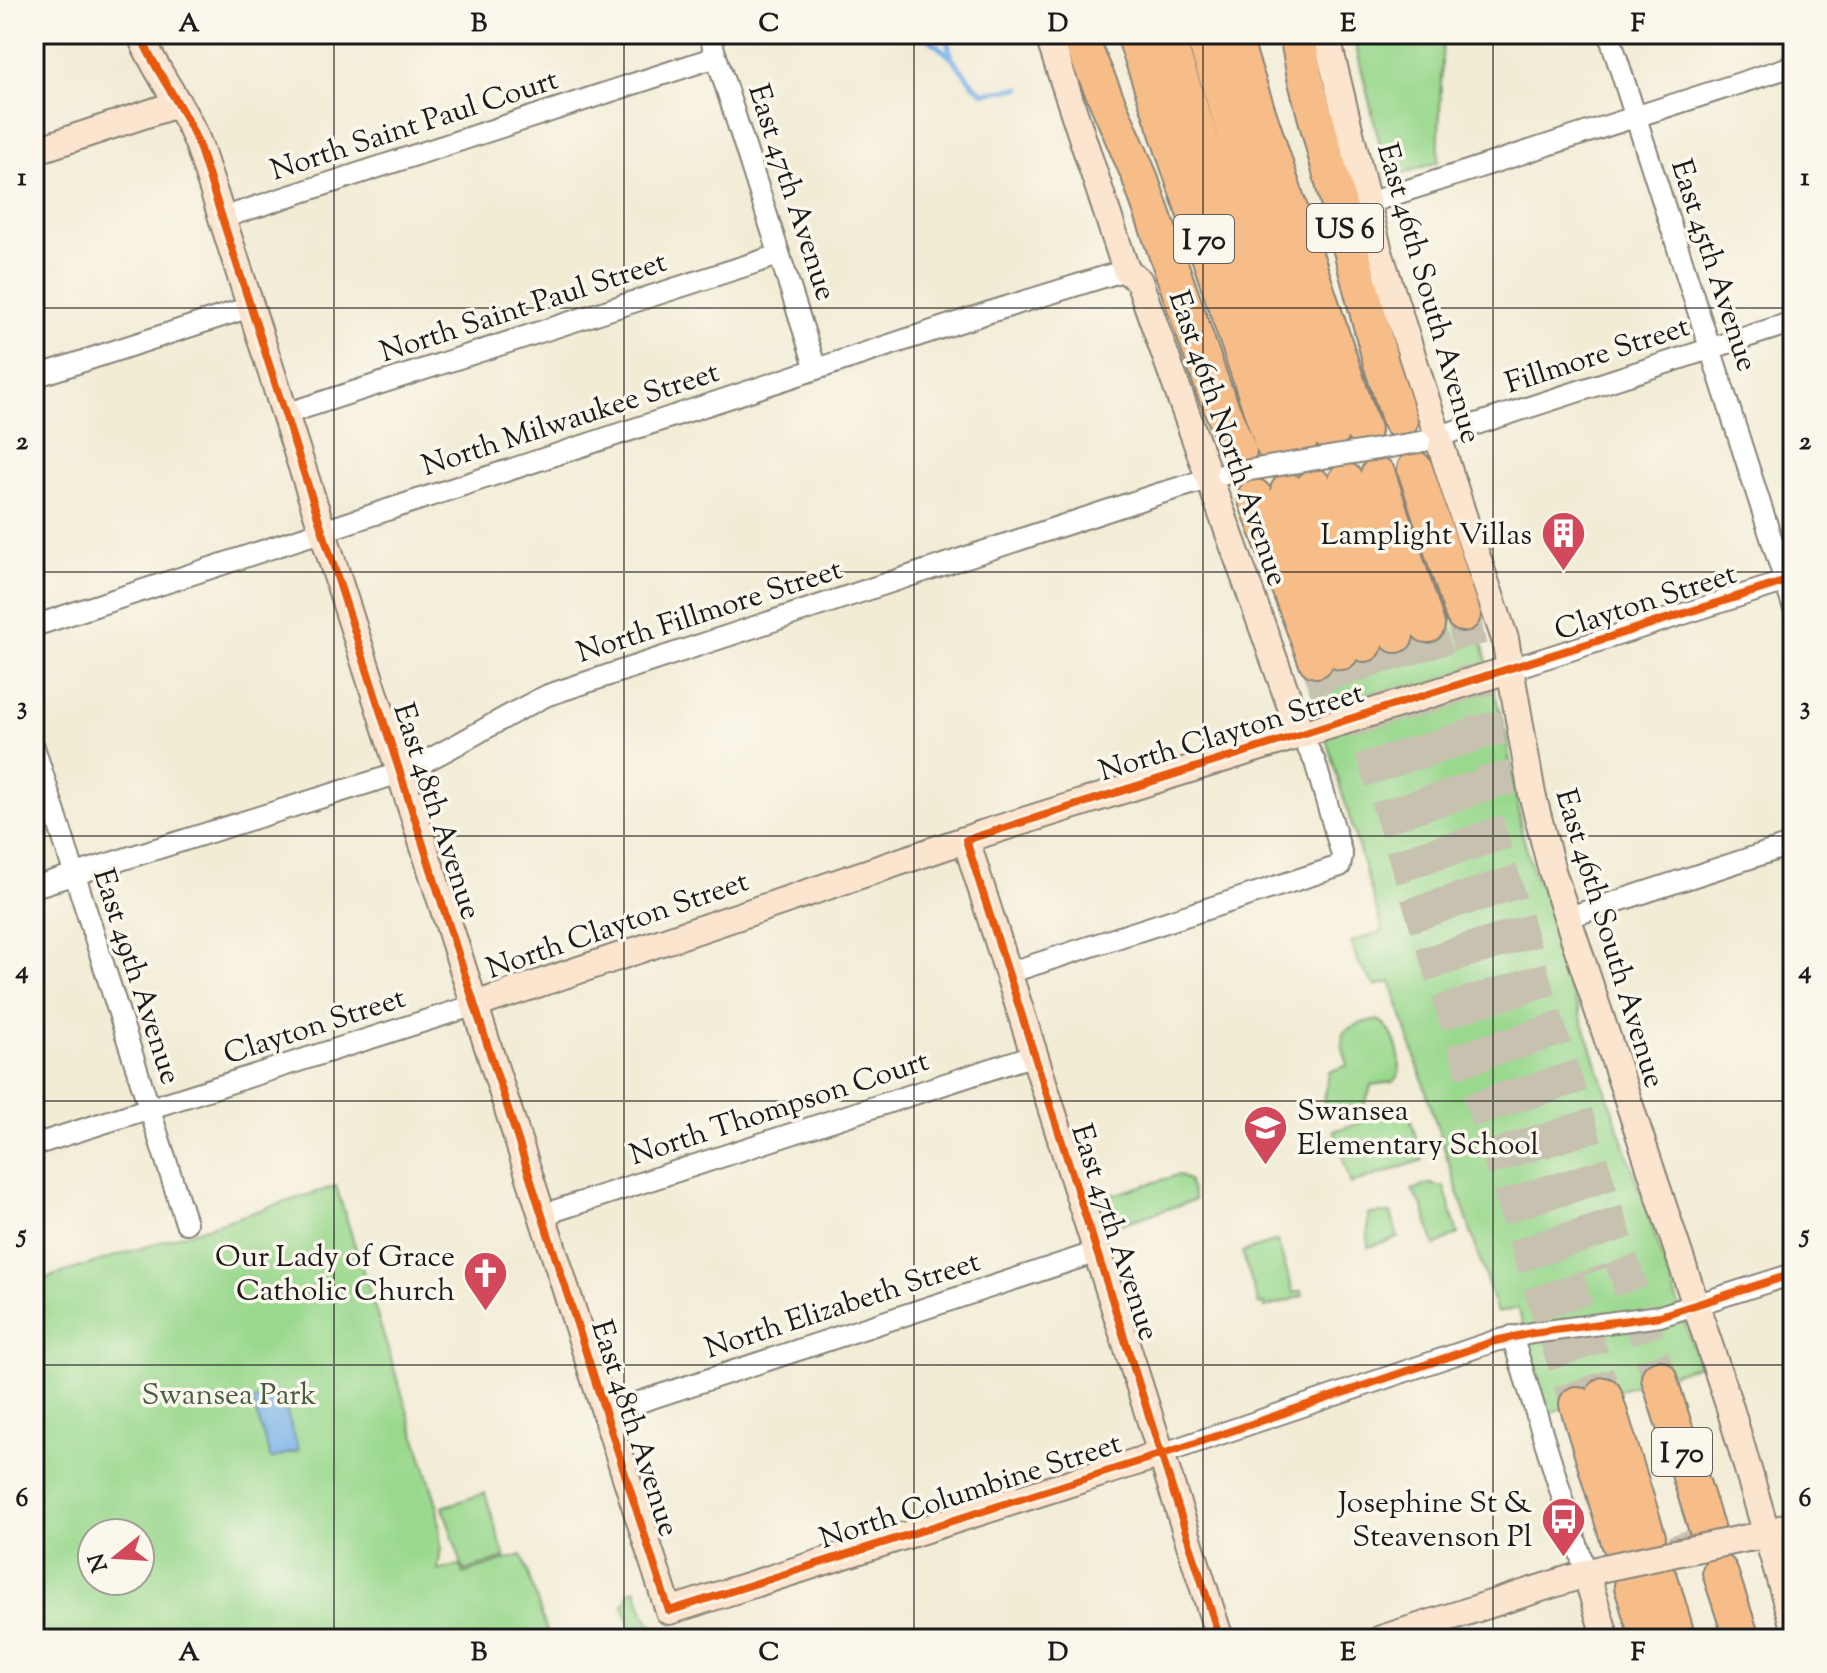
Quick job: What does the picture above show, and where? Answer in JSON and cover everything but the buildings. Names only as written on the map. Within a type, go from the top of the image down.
[{"type":"highway","points":[[1078,34],[1139,175],[1214,390],[1224,468]]},
{"type":"highway","name":"I 70","points":[[1134,34],[1317,438]]},
{"type":"highway","points":[[1166,34],[1317,438]]},
{"type":"highway","points":[[1203,34],[1317,438]]},
{"type":"highway","points":[[1232,34],[1317,438]]},
{"type":"highway","name":"US 6","points":[[1297,34],[1305,77],[1381,363],[1418,442],[1463,614]]},
{"type":"highway","points":[[1369,643],[1332,483],[1369,643]]},
{"type":"highway","points":[[1255,497],[1369,643]]},
{"type":"highway","name":"I 70","points":[[1648,1381],[1695,1529]]},
{"type":"highway","points":[[1591,1399],[1614,1555]]},
{"type":"highway","points":[[1718,1639],[1709,1573],[1742,1639]]},
{"type":"highway","points":[[1648,1639],[1646,1584],[1678,1639]]},
{"type":"street","name":"East 48th Avenue","points":[[140,34],[156,70],[196,137],[669,1611]]},
{"type":"street","name":"East 47th Avenue","points":[[709,34],[816,369]]},
{"type":"street","name":"East 46th North Avenue","points":[[1008,973],[1340,866],[1342,855],[1315,762],[1301,735],[1224,468],[1139,281],[1126,270],[1048,34]]},
{"type":"street","name":"East 46th South Avenue","points":[[1326,34],[1368,203],[1418,442],[1495,607],[1511,669],[1532,794],[1566,918],[1730,1408],[1756,1536],[1793,1624]]},
{"type":"street","name":"East 45th Avenue","points":[[1609,34],[1710,349],[1789,580],[1793,606]]},
{"type":"street","name":"North Saint Paul Court","points":[[222,218],[716,57]]},
{"type":"street","points":[[1368,203],[1793,66]]},
{"type":"street","points":[[34,151],[177,104]]},
{"type":"street","name":"North Saint Paul Street","points":[[285,414],[779,255]]},
{"type":"street","name":"North Milwaukee Street","points":[[34,626],[1126,270]]},
{"type":"street","points":[[34,377],[250,307]]},
{"type":"street","name":"Fillmore Street","points":[[1418,442],[1793,322]]},
{"type":"street","name":"North Fillmore Street","points":[[34,887],[400,773],[548,695],[1224,468],[1418,442]]},
{"type":"street","name":"Clayton Street","points":[[1511,669],[1789,580]]},
{"type":"street","name":"North Clayton Street","points":[[475,1005],[966,840],[1511,669]]},
{"type":"street","name":"East 49th Avenue","points":[[34,747],[186,1223]]},
{"type":"street","name":"East 47th Avenue","points":[[966,840],[1220,1639]]},
{"type":"street","points":[[1566,918],[1793,844]]},
{"type":"street","name":"Clayton Street","points":[[34,1145],[475,1005]]},
{"type":"street","name":"North Thompson Court","points":[[542,1215],[1034,1055]]},
{"type":"street","name":"North Elizabeth Street","points":[[606,1413],[1097,1252]]},
{"type":"street","name":"North Columbine Street","points":[[669,1611],[1161,1454],[1518,1335],[1660,1316],[1793,1274]]},
{"type":"street","points":[[1518,1335],[1614,1555],[1606,1639]]},
{"type":"street","points":[[1381,1639],[1614,1555],[1756,1536],[1793,1525]]},
{"type":"green space","points":[[1353,34],[1443,34],[1438,162],[1388,178]]},
{"type":"green space","points":[[1474,610],[1506,737],[1522,833],[1535,879],[1547,894],[1567,953],[1565,970],[1699,1365],[1548,1413],[1518,1308],[1497,1313],[1391,982],[1375,986],[1358,962],[1351,942],[1383,931],[1304,664]]},
{"type":"green space","points":[[1378,1020],[1389,1030],[1396,1045],[1400,1062],[1398,1077],[1393,1082],[1371,1085],[1365,1104],[1355,1112],[1323,1108],[1329,1072],[1348,1065],[1342,1046],[1343,1033],[1359,1024]]},
{"type":"green space","points":[[1407,1108],[1423,1160],[1351,1184],[1334,1131]]},
{"type":"green space","points":[[1178,1175],[1188,1180],[1195,1200],[1111,1227],[1102,1198]]},
{"type":"green space","points":[[1430,1184],[1444,1187],[1458,1234],[1435,1246],[1423,1207],[1412,1190]]},
{"type":"green space","name":"Swansea Park","points":[[336,1186],[437,1504],[441,1547],[438,1571],[460,1565],[463,1574],[522,1555],[549,1638],[570,1632],[573,1639],[34,1639],[34,1282]]},
{"type":"green space","points":[[1391,1213],[1398,1238],[1368,1247],[1368,1214]]},
{"type":"green space","points":[[1277,1241],[1294,1293],[1301,1291],[1303,1296],[1265,1308],[1264,1303],[1259,1305],[1242,1252]]},
{"type":"green space","points":[[485,1493],[505,1558],[464,1571],[443,1507]]},
{"type":"green space","points":[[636,1589],[651,1624],[664,1629],[673,1628],[677,1639],[635,1639],[623,1604],[629,1592]]},
{"type":"water","points":[[280,1392],[299,1450],[271,1459],[252,1401]]},
{"type":"waterway","points":[[923,34],[952,58],[983,93],[1020,88]]},
{"type":"waterway","points":[[945,34],[952,57]]},
{"type":"tunnel","points":[[1463,614],[1499,798]]},
{"type":"tunnel","points":[[1427,625],[1532,975],[1659,1378]]},
{"type":"tunnel","points":[[1396,635],[1600,1270]]},
{"type":"tunnel","points":[[1365,644],[1604,1395]]},
{"type":"tunnel","points":[[1341,652],[1577,1404]]},
{"type":"tunnel","points":[[1316,660],[1346,735]]},
{"type":"tunnel","points":[[1684,1531],[1698,1575]]},
{"type":"cycle path","points":[[140,34],[199,146],[669,1611],[1181,1448],[1495,1341],[1660,1316],[1793,1274]]},
{"type":"cycle path","points":[[1220,1639],[966,840],[1793,579]]},
{"type":"place","name":"Lamplight Villas","points":[[1563,573]]},
{"type":"place","name":"Swansea Elementary School","points":[[1266,1166]]},
{"type":"place","name":"Our Lady of Grace Catholic Church","points":[[486,1312]]},
{"type":"place","name":"Josephine St & Steavenson Pl","points":[[1563,1558]]}]
